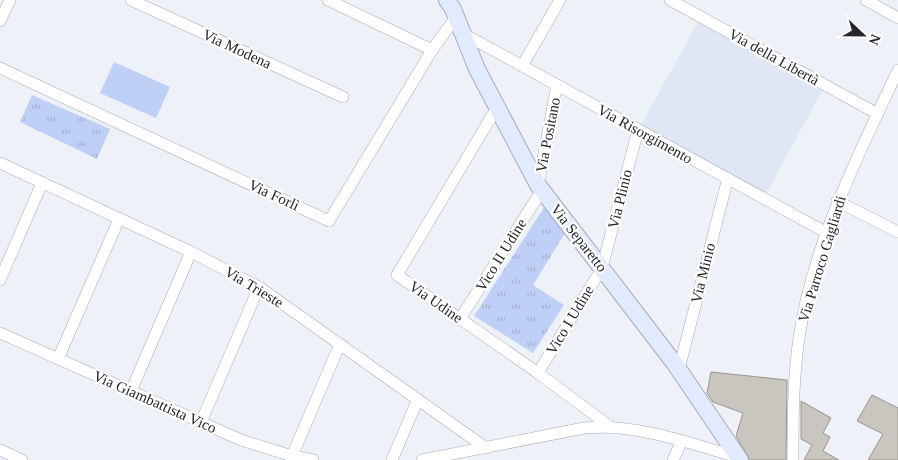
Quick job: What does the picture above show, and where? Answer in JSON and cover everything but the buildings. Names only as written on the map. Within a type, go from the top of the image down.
[{"type":"street","points":[[0,20],[10,0]]},
{"type":"street","name":"Via Modena","points":[[131,0],[343,97]]},
{"type":"street","points":[[328,0],[432,50]]},
{"type":"street","points":[[522,66],[560,0]]},
{"type":"street","name":"Via della Libertà","points":[[670,0],[878,114]]},
{"type":"street","points":[[866,0],[898,18]]},
{"type":"street","name":"Via Forlì","points":[[0,68],[330,221],[432,50],[453,6]]},
{"type":"street","name":"Via Separetto","points":[[453,6],[477,69],[496,109],[540,188],[679,369],[739,459]]},
{"type":"street","name":"Via Risorgimento","points":[[464,34],[827,233]]},
{"type":"street","name":"Via Parroco Gagliardi","points":[[793,460],[799,339],[807,298],[837,201],[898,70]]},
{"type":"street","name":"Via Positano","points":[[540,188],[557,85]]},
{"type":"street","name":"Via Udine","points":[[496,109],[397,275],[538,373],[608,425]]},
{"type":"street","name":"Via Plinio","points":[[602,268],[638,130]]},
{"type":"street","name":"Via Trieste","points":[[0,163],[191,252],[259,287],[486,448]]},
{"type":"street","name":"Via Minio","points":[[679,369],[728,178]]},
{"type":"street","points":[[0,280],[42,183]]},
{"type":"street","name":"Vico II Udine","points":[[460,319],[540,188]]},
{"type":"street","points":[[837,201],[898,232]]},
{"type":"street","points":[[58,359],[119,219]]},
{"type":"street","points":[[131,391],[191,252]]},
{"type":"street","name":"Vico I Udine","points":[[538,373],[602,268]]},
{"type":"street","points":[[201,422],[259,287]]},
{"type":"street","name":"Via Giambattista Vico","points":[[0,333],[241,440],[292,456],[313,460]]},
{"type":"street","points":[[292,456],[340,344]]},
{"type":"street","points":[[392,460],[418,399]]},
{"type":"street","points":[[422,460],[608,425],[691,444],[739,459]]},
{"type":"street","points":[[673,460],[679,447]]},
{"type":"street","points":[[0,450],[22,460]]},
{"type":"shaded area","points":[[698,22],[822,91],[766,194],[641,125]]},
{"type":"green space","points":[[114,62],[170,87],[156,118],[100,93]]},
{"type":"green space","points":[[32,95],[110,129],[97,159],[20,122]]},
{"type":"green space","points":[[545,206],[565,233],[533,285],[564,305],[533,353],[474,316]]}]
